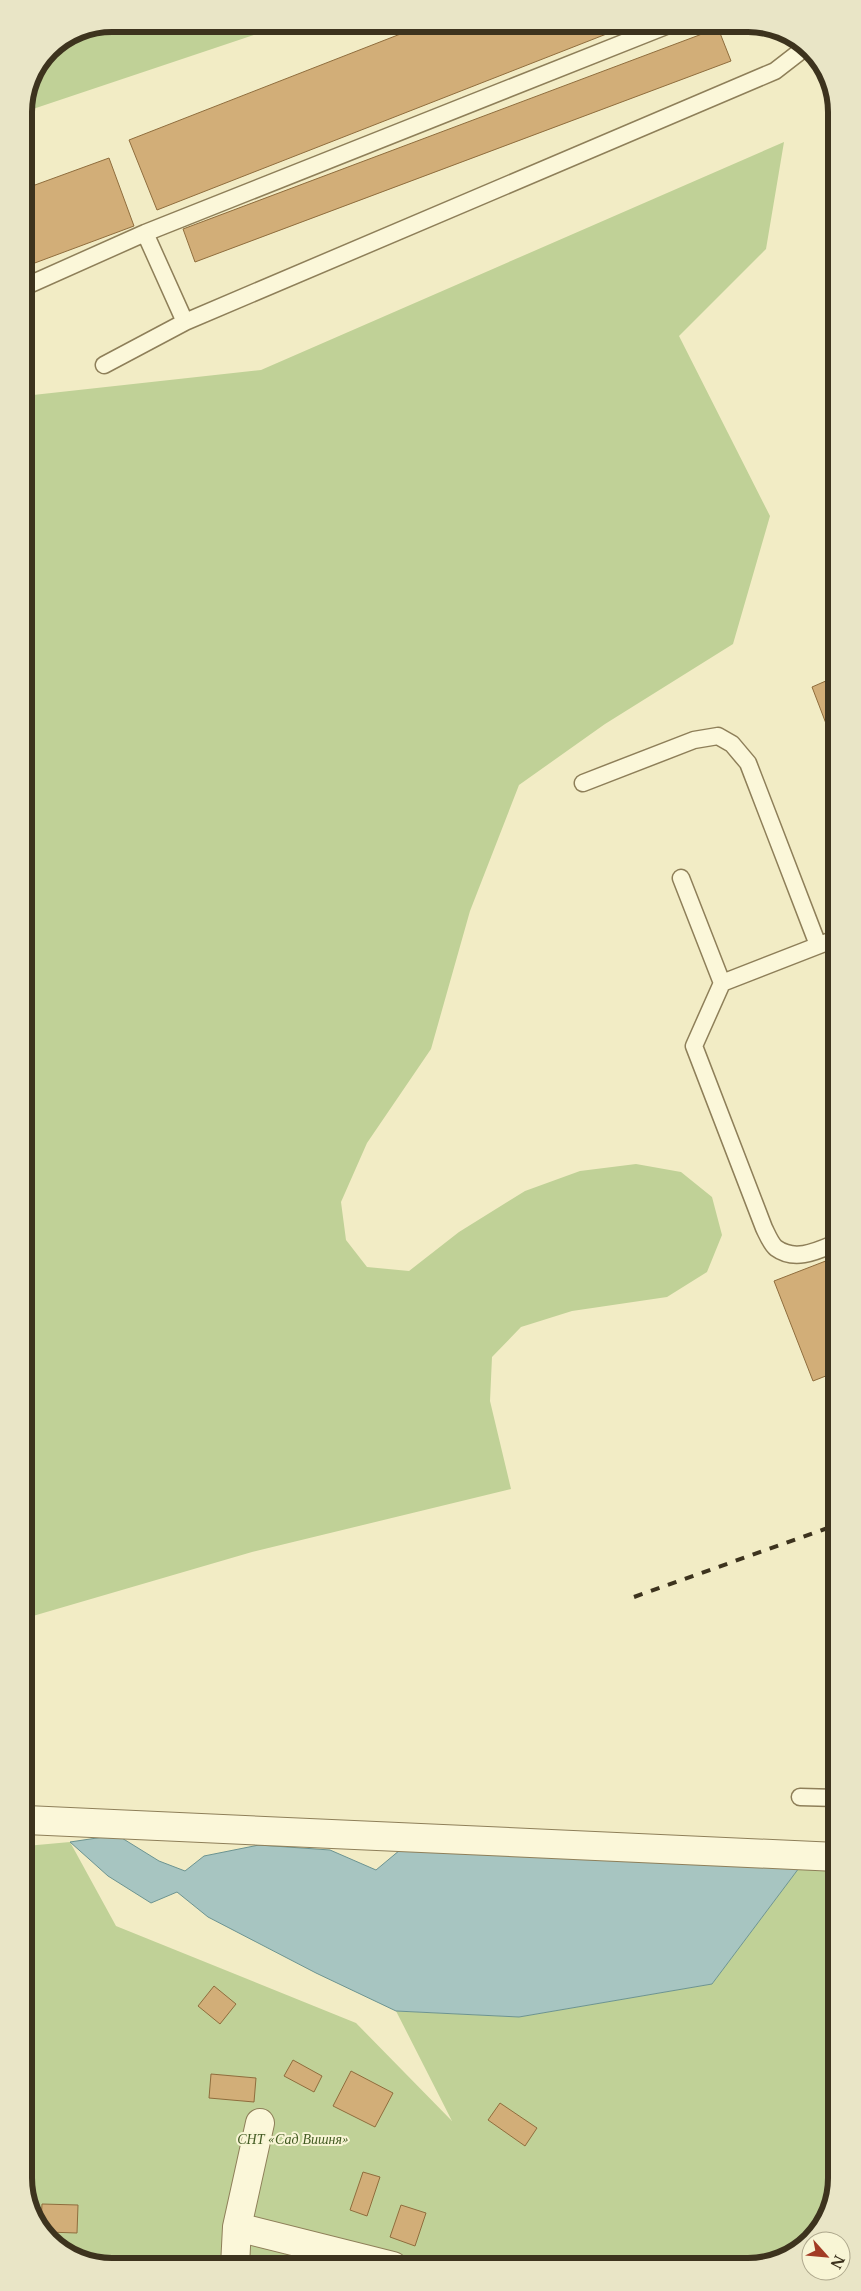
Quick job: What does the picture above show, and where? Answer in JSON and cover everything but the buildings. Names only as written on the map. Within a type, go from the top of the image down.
[{"type":"street","points":[[33,1820],[828,1857]]},
{"type":"street","points":[[236,2258],[238,2227],[260,2123]]},
{"type":"street","points":[[238,2227],[361,2258]]},
{"type":"lane","points":[[33,283],[145,233],[648,33]]},
{"type":"lane","points":[[104,365],[185,322],[775,71],[800,51]]},
{"type":"lane","points":[[145,233],[185,322]]},
{"type":"lane","points":[[583,783],[694,740],[718,736],[732,744],[748,763],[818,945]]},
{"type":"lane","points":[[681,878],[722,982],[694,1046],[764,1228],[775,1248],[792,1256],[815,1252],[828,1246]]},
{"type":"lane","points":[[722,982],[828,941]]},
{"type":"lane","points":[[800,1798],[828,1798]]},
{"type":"green space","points":[[102,33],[260,33],[33,109],[35,91],[49,64],[72,43],[87,37]]},
{"type":"green space","points":[[784,142],[766,249],[679,336],[770,516],[733,644],[605,724],[519,785],[470,911],[431,1049],[367,1143],[341,1202],[346,1240],[367,1267],[409,1271],[459,1232],[525,1191],[580,1171],[636,1164],[681,1172],[712,1197],[722,1235],[707,1272],[667,1297],[572,1311],[521,1327],[492,1357],[490,1401],[511,1489],[252,1552],[33,1616],[33,395],[261,370]]},
{"type":"green space","name":"СНТ «Сад Вишня»","points":[[70,1842],[116,1926],[356,2023],[452,2121],[396,2011],[519,2017],[712,1984],[799,1868],[828,1868],[828,2189],[820,2214],[812,2227],[808,2231],[801,2231],[801,2238],[793,2245],[770,2256],[759,2258],[107,2258],[91,2256],[72,2248],[52,2231],[35,2200],[33,2179],[33,1845]]},
{"type":"water","points":[[117,1835],[159,1861],[185,1871],[204,1856],[259,1845],[330,1850],[376,1870],[400,1850],[799,1868],[712,1984],[519,2017],[396,2011],[316,1973],[208,1917],[177,1892],[151,1903],[108,1876],[70,1842]]},
{"type":"railway","points":[[634,1597],[828,1528]]}]
